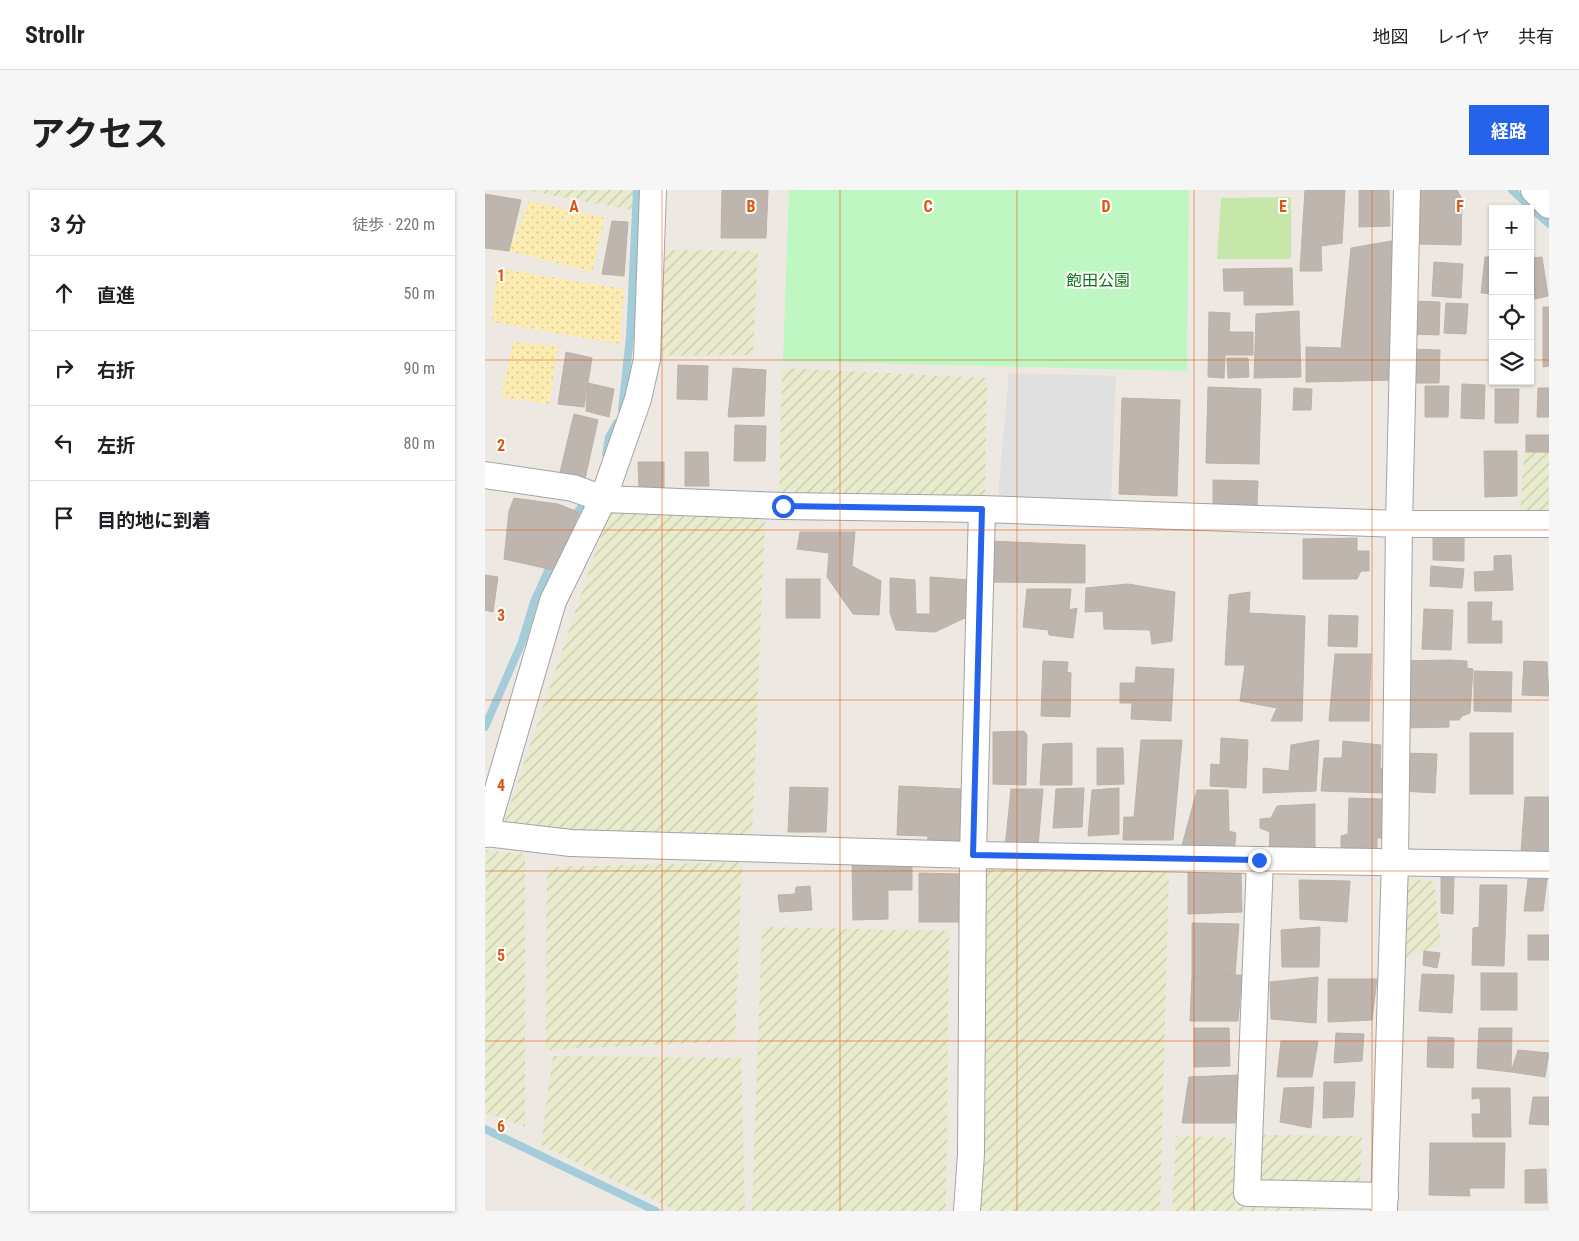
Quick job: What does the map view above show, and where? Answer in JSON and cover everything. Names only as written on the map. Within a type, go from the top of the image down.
[{"type":"street","points":[[653,190],[647,359],[638,399],[603,499],[553,601],[485,833],[571,843],[973,855],[1549,865]]},
{"type":"street","points":[[1259,860],[1247,1193],[1385,1203],[1395,862],[1399,524],[1407,190]]},
{"type":"street","points":[[1534,190],[1549,205]]},
{"type":"street","points":[[485,475],[573,488],[603,499],[783,506],[982,509],[1399,524],[1549,524]]},
{"type":"street","points":[[967,1211],[971,1154],[973,855],[982,509]]},
{"type":"green space","points":[[525,190],[633,190],[632,210]]},
{"type":"green space","name":"飽田公園","points":[[789,190],[1189,190],[1187,371],[783,361]]},
{"type":"green space","points":[[1291,197],[1291,259],[1217,259],[1221,198]]},
{"type":"green space","points":[[659,250],[758,251],[753,355],[655,356]]},
{"type":"green space","points":[[782,368],[987,378],[985,498],[779,495]]},
{"type":"green space","points":[[1524,452],[1549,452],[1549,515],[1520,516]]},
{"type":"green space","points":[[609,512],[765,518],[752,838],[502,828]]},
{"type":"green space","points":[[486,850],[525,854],[525,1127],[485,1112]]},
{"type":"green space","points":[[742,862],[735,1041],[546,1050],[547,867]]},
{"type":"green space","points":[[983,867],[1169,871],[1160,1211],[980,1211]]},
{"type":"green space","points":[[1401,878],[1434,881],[1441,944],[1397,962]]},
{"type":"green space","points":[[762,927],[949,931],[946,1211],[752,1211]]},
{"type":"green space","points":[[553,1056],[741,1058],[745,1211],[677,1211],[541,1145]]},
{"type":"green space","points":[[1259,1135],[1362,1136],[1360,1183],[1261,1183]]},
{"type":"green space","points":[[1176,1136],[1232,1138],[1235,1207],[1323,1209],[1323,1211],[1172,1211]]},
{"type":"sand","points":[[529,201],[605,218],[592,272],[509,251]]},
{"type":"sand","points":[[497,268],[624,289],[620,344],[492,322]]},
{"type":"sand","points":[[513,342],[558,346],[549,404],[501,397]]},
{"type":"shaded area","points":[[1009,373],[1116,376],[1111,500],[998,496]]},
{"type":"building","points":[[722,190],[768,190],[766,238],[721,238]]},
{"type":"building","points":[[1305,190],[1345,190],[1342,243],[1321,246],[1322,271],[1300,271]]},
{"type":"building","points":[[1359,190],[1389,190],[1390,226],[1359,227]]},
{"type":"building","points":[[1421,190],[1457,190],[1462,199],[1461,245],[1420,244]]},
{"type":"building","points":[[485,194],[521,200],[509,251],[485,248]]},
{"type":"building","points":[[612,221],[628,222],[624,276],[602,274]]},
{"type":"building","points":[[1397,240],[1395,380],[1306,382],[1306,347],[1341,348],[1351,248]]},
{"type":"building","points":[[1485,257],[1489,257],[1489,294],[1481,293]]},
{"type":"building","points":[[1542,257],[1548,296],[1534,299],[1534,295],[1534,258]]},
{"type":"building","points":[[1434,262],[1463,264],[1461,298],[1432,296]]},
{"type":"building","points":[[1292,268],[1293,305],[1244,305],[1244,291],[1224,291],[1223,269]]},
{"type":"building","points":[[1410,301],[1440,302],[1439,335],[1409,334]]},
{"type":"building","points":[[1446,303],[1468,304],[1466,334],[1444,333]]},
{"type":"building","points":[[1543,307],[1549,307],[1549,366],[1543,367]]},
{"type":"building","points":[[1299,311],[1301,377],[1254,378],[1256,314]]},
{"type":"building","points":[[1209,312],[1230,313],[1229,332],[1253,332],[1253,355],[1225,355],[1224,378],[1208,377]]},
{"type":"building","points":[[1408,349],[1440,350],[1439,383],[1407,383]]},
{"type":"building","points":[[566,352],[592,358],[584,407],[558,404]]},
{"type":"building","points":[[1227,358],[1248,358],[1249,377],[1228,378]]},
{"type":"building","points":[[678,365],[708,366],[707,400],[677,399]]},
{"type":"building","points":[[733,368],[766,370],[764,416],[728,417]]},
{"type":"building","points":[[588,383],[614,389],[609,417],[586,411]]},
{"type":"building","points":[[1462,384],[1485,385],[1484,419],[1461,418]]},
{"type":"building","points":[[1425,386],[1449,386],[1448,417],[1425,417]]},
{"type":"building","points":[[1208,387],[1261,389],[1259,464],[1206,463]]},
{"type":"building","points":[[1294,388],[1312,389],[1311,410],[1293,410]]},
{"type":"building","points":[[1538,388],[1549,388],[1549,417],[1537,417]]},
{"type":"building","points":[[1495,389],[1519,389],[1518,423],[1495,423]]},
{"type":"building","points":[[1122,398],[1180,400],[1177,496],[1119,494]]},
{"type":"building","points":[[574,414],[598,420],[585,479],[560,472]]},
{"type":"building","points":[[735,425],[766,426],[765,461],[734,461]]},
{"type":"building","points":[[1526,435],[1549,435],[1549,452],[1526,452]]},
{"type":"building","points":[[1484,451],[1517,451],[1517,496],[1485,497]]},
{"type":"building","points":[[685,452],[708,452],[709,486],[685,486]]},
{"type":"building","points":[[638,462],[664,462],[664,488],[639,489]]},
{"type":"building","points":[[1213,480],[1258,481],[1257,505],[1213,504]]},
{"type":"building","points":[[514,498],[558,504],[578,512],[562,572],[504,559],[509,511]]},
{"type":"building","points":[[800,532],[855,532],[852,566],[881,581],[879,615],[853,614],[827,577],[829,553],[797,549]]},
{"type":"building","points":[[1433,536],[1464,537],[1464,561],[1433,560]]},
{"type":"building","points":[[1357,538],[1357,551],[1369,551],[1369,571],[1361,571],[1357,579],[1303,579],[1303,539]]},
{"type":"building","points":[[987,541],[1085,545],[1085,583],[985,582]]},
{"type":"building","points":[[1511,555],[1513,590],[1475,591],[1474,572],[1494,571],[1494,556]]},
{"type":"building","points":[[1431,566],[1464,569],[1462,588],[1430,586]]},
{"type":"building","points":[[485,575],[498,577],[493,612],[485,610]]},
{"type":"building","points":[[930,577],[969,580],[969,616],[935,632],[896,630],[890,613],[890,578],[915,580],[916,614],[930,614]]},
{"type":"building","points":[[786,579],[820,579],[820,618],[786,618]]},
{"type":"building","points":[[1128,584],[1175,592],[1172,641],[1152,644],[1150,630],[1104,629],[1103,611],[1085,612],[1086,588]]},
{"type":"building","points":[[1027,589],[1071,589],[1069,610],[1077,608],[1073,638],[1049,635],[1048,630],[1023,627]]},
{"type":"building","points":[[1250,592],[1249,613],[1305,616],[1302,721],[1271,721],[1277,708],[1240,701],[1245,665],[1225,665],[1229,595]]},
{"type":"building","points":[[1468,602],[1492,602],[1491,621],[1502,621],[1502,643],[1468,643]]},
{"type":"building","points":[[1424,609],[1453,610],[1451,650],[1422,649]]},
{"type":"building","points":[[1329,615],[1358,616],[1357,647],[1328,646]]},
{"type":"building","points":[[1335,654],[1371,654],[1369,721],[1329,721]]},
{"type":"building","points":[[1043,661],[1068,662],[1067,672],[1071,673],[1070,717],[1041,716]]},
{"type":"building","points":[[1400,661],[1467,661],[1467,668],[1473,669],[1470,713],[1462,716],[1459,720],[1449,720],[1449,727],[1401,728]]},
{"type":"building","points":[[1524,661],[1547,662],[1549,696],[1522,695]]},
{"type":"building","points":[[1136,667],[1174,669],[1171,721],[1131,719],[1132,703],[1120,703],[1120,683],[1135,683]]},
{"type":"building","points":[[1474,671],[1512,672],[1511,712],[1474,711]]},
{"type":"building","points":[[1024,731],[1027,735],[1026,785],[993,784],[993,732]]},
{"type":"building","points":[[1470,733],[1513,733],[1513,794],[1470,794]]},
{"type":"building","points":[[1221,738],[1248,740],[1246,788],[1210,786],[1211,764],[1220,765]]},
{"type":"building","points":[[1141,740],[1182,740],[1173,840],[1123,840],[1124,817],[1134,817]]},
{"type":"building","points":[[1319,740],[1316,791],[1263,793],[1263,768],[1289,771],[1291,745]]},
{"type":"building","points":[[1343,741],[1381,745],[1380,768],[1386,769],[1385,793],[1321,791],[1324,758],[1342,758]]},
{"type":"building","points":[[1072,743],[1072,785],[1040,785],[1043,744]]},
{"type":"building","points":[[1097,748],[1123,748],[1124,784],[1097,785]]},
{"type":"building","points":[[1405,753],[1437,754],[1435,793],[1403,791]]},
{"type":"building","points":[[899,786],[961,789],[959,847],[927,846],[928,836],[897,835]]},
{"type":"building","points":[[790,787],[828,788],[826,832],[788,832]]},
{"type":"building","points":[[1084,788],[1082,827],[1053,828],[1056,789]]},
{"type":"building","points":[[1119,788],[1119,834],[1088,836],[1092,790]]},
{"type":"building","points":[[1011,789],[1043,789],[1038,846],[1005,848]]},
{"type":"building","points":[[1197,790],[1228,790],[1229,831],[1236,833],[1234,854],[1180,853]]},
{"type":"building","points":[[1525,797],[1549,797],[1549,854],[1521,853]]},
{"type":"building","points":[[1349,798],[1382,799],[1382,838],[1377,838],[1377,852],[1341,852],[1341,836],[1348,834]]},
{"type":"building","points":[[1315,804],[1315,852],[1269,852],[1270,832],[1260,828],[1260,819],[1271,818],[1277,806]]},
{"type":"building","points":[[912,856],[912,890],[888,890],[888,919],[853,920],[852,858]]},
{"type":"building","points":[[1188,871],[1241,873],[1242,912],[1188,914]]},
{"type":"building","points":[[919,873],[960,874],[960,922],[919,922]]},
{"type":"building","points":[[1441,876],[1454,876],[1453,914],[1441,913]]},
{"type":"building","points":[[1528,879],[1547,879],[1543,911],[1524,911]]},
{"type":"building","points":[[1299,880],[1350,881],[1347,922],[1300,919]]},
{"type":"building","points":[[1480,885],[1507,885],[1504,966],[1472,965],[1473,928],[1479,927]]},
{"type":"building","points":[[810,886],[812,910],[780,912],[778,895],[795,894],[796,887]]},
{"type":"building","points":[[1192,923],[1239,924],[1235,975],[1192,977]]},
{"type":"building","points":[[1320,927],[1319,967],[1282,967],[1281,930]]},
{"type":"building","points":[[1528,935],[1549,935],[1549,960],[1528,960]]},
{"type":"building","points":[[1424,951],[1440,953],[1437,968],[1423,965]]},
{"type":"building","points":[[1481,973],[1517,973],[1517,1010],[1481,1010]]},
{"type":"building","points":[[1422,974],[1454,975],[1452,1013],[1419,1011]]},
{"type":"building","points":[[1242,975],[1238,1021],[1190,1021],[1192,977]]},
{"type":"building","points":[[1318,977],[1316,1023],[1271,1019],[1270,982]]},
{"type":"building","points":[[1328,979],[1377,979],[1372,1020],[1328,1022]]},
{"type":"building","points":[[1194,1028],[1229,1028],[1230,1066],[1194,1067]]},
{"type":"building","points":[[1479,1028],[1512,1028],[1511,1072],[1477,1068]]},
{"type":"building","points":[[1336,1033],[1364,1034],[1362,1061],[1334,1063]]},
{"type":"building","points":[[1428,1037],[1454,1038],[1453,1068],[1427,1067]]},
{"type":"building","points":[[1281,1041],[1318,1041],[1312,1077],[1277,1077]]},
{"type":"building","points":[[1518,1050],[1549,1053],[1545,1077],[1511,1072]]},
{"type":"building","points":[[1238,1075],[1235,1123],[1182,1123],[1189,1077]]},
{"type":"building","points":[[1324,1082],[1355,1082],[1353,1117],[1323,1118]]},
{"type":"building","points":[[1314,1087],[1311,1128],[1280,1122],[1284,1088]]},
{"type":"building","points":[[1472,1088],[1510,1088],[1511,1137],[1473,1137],[1472,1114],[1481,1114],[1480,1098],[1472,1099]]},
{"type":"building","points":[[1533,1097],[1549,1097],[1549,1125],[1529,1124]]},
{"type":"building","points":[[1430,1143],[1505,1143],[1504,1188],[1469,1188],[1470,1196],[1429,1195]]},
{"type":"building","points":[[1546,1169],[1547,1203],[1525,1203],[1525,1170]]},
{"type":"waterway","points":[[622,410],[630,337],[637,190]]},
{"type":"waterway","points":[[1512,190],[1549,224]]},
{"type":"waterway","points":[[606,454],[609,437],[617,423]]},
{"type":"waterway","points":[[572,520],[587,499]]},
{"type":"waterway","points":[[485,727],[522,642],[534,602],[553,560]]},
{"type":"waterway","points":[[485,1129],[656,1211]]},
{"type":"route","points":[[783,506],[982,509],[973,855],[1259,860]]}]
